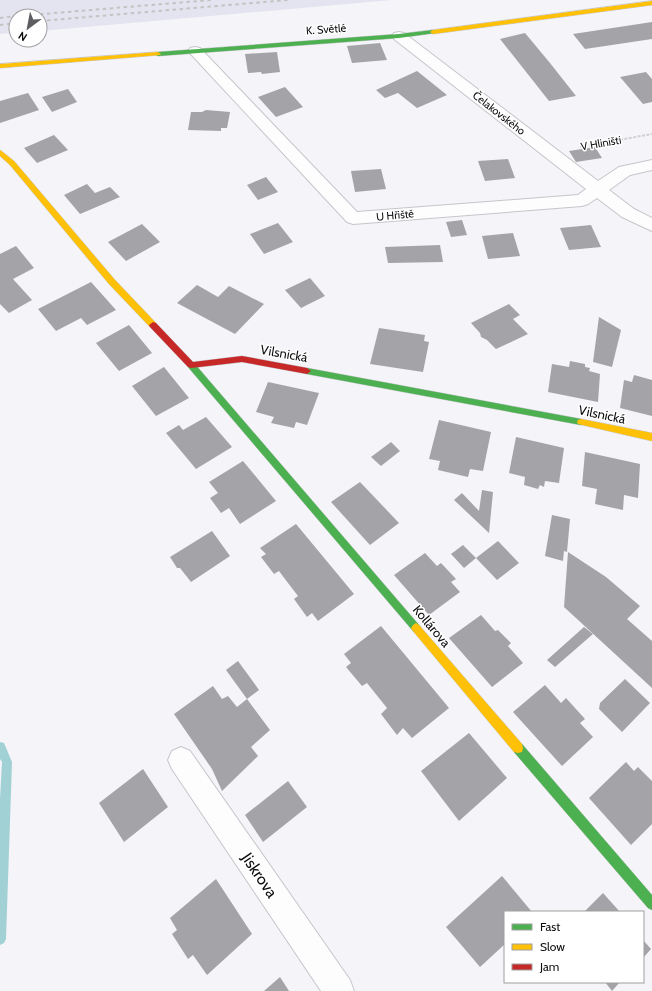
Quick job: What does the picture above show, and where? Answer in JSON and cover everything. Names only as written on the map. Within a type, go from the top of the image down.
[{"type":"street","name":"K. Světlé","points":[[0,66],[400,36],[652,3]]},
{"type":"street","name":"Čelakovského","points":[[400,36],[598,190]]},
{"type":"street","name":"U Hřiště","points":[[195,51],[353,218],[582,200],[598,190]]},
{"type":"street","points":[[0,152],[12,163],[112,282],[192,365]]},
{"type":"street","points":[[652,165],[625,171],[598,190],[628,213],[652,225]]},
{"type":"street","name":"Vilsnická","points":[[192,365],[242,359],[511,408],[652,437]]},
{"type":"street","name":"Kollárova","points":[[192,365],[652,904]]},
{"type":"street","name":"Jiskrova","points":[[181,760],[339,991]]},
{"type":"path","name":"V Hliništi","points":[[549,152],[652,134]]},
{"type":"shaded area","points":[[0,0],[392,0],[48,30],[48,8],[8,8],[8,34],[0,34]]},
{"type":"building","points":[[652,22],[652,39],[585,49],[573,34]]},
{"type":"building","points":[[525,33],[576,96],[549,101],[500,39]]},
{"type":"building","points":[[380,43],[387,60],[352,63],[347,46]]},
{"type":"building","points":[[277,52],[280,72],[262,74],[261,72],[248,73],[245,54]]},
{"type":"building","points":[[417,71],[447,95],[417,108],[398,93],[385,98],[376,90]]},
{"type":"building","points":[[646,72],[652,79],[652,102],[643,104],[620,77]]},
{"type":"building","points":[[285,87],[303,107],[276,117],[258,97]]},
{"type":"building","points":[[68,89],[77,102],[52,112],[42,97]]},
{"type":"building","points":[[28,93],[39,110],[0,123],[0,101]]},
{"type":"building","points":[[206,110],[230,112],[227,128],[221,128],[221,131],[188,130],[191,112],[202,112]]},
{"type":"building","points":[[54,135],[68,150],[37,163],[24,148]]},
{"type":"building","points":[[595,147],[602,158],[576,162],[569,151]]},
{"type":"building","points":[[508,159],[515,178],[485,181],[478,161]]},
{"type":"building","points":[[381,169],[386,189],[355,192],[351,171]]},
{"type":"building","points":[[266,177],[278,192],[258,200],[247,185]]},
{"type":"building","points":[[87,184],[95,193],[110,187],[120,197],[80,214],[64,195]]},
{"type":"building","points":[[462,220],[467,235],[451,237],[446,222]]},
{"type":"building","points":[[278,223],[293,242],[264,254],[250,234]]},
{"type":"building","points":[[142,224],[160,242],[126,261],[108,242]]},
{"type":"building","points":[[591,225],[601,247],[569,250],[560,228]]},
{"type":"building","points":[[513,233],[520,256],[488,259],[482,236]]},
{"type":"building","points":[[440,245],[443,262],[388,263],[385,247]]},
{"type":"building","points":[[16,246],[34,268],[13,279],[32,300],[9,313],[0,304],[0,254]]},
{"type":"building","points":[[310,278],[325,296],[301,308],[285,290]]},
{"type":"building","points":[[91,282],[116,310],[87,325],[81,318],[56,331],[38,309]]},
{"type":"building","points":[[197,285],[218,297],[229,286],[264,304],[235,334],[177,303]]},
{"type":"building","points":[[509,304],[520,315],[513,319],[528,334],[496,349],[487,340],[481,337],[480,333],[471,323]]},
{"type":"building","points":[[599,317],[621,330],[612,367],[593,362]]},
{"type":"building","points":[[129,325],[152,353],[119,371],[96,343]]},
{"type":"building","points":[[379,328],[425,335],[424,341],[429,342],[423,372],[370,364]]},
{"type":"building","points":[[570,361],[585,364],[585,367],[590,368],[589,371],[600,374],[598,402],[548,392],[552,364],[569,367]]},
{"type":"building","points":[[164,367],[189,398],[156,416],[132,386]]},
{"type":"building","points":[[634,375],[652,380],[652,416],[620,408],[624,380],[632,382]]},
{"type":"building","points":[[268,382],[319,393],[307,425],[296,422],[294,428],[271,423],[274,417],[256,412]]},
{"type":"building","points":[[206,417],[232,447],[196,469],[166,433],[179,425],[183,430]]},
{"type":"building","points":[[439,420],[491,432],[483,471],[470,469],[468,477],[438,470],[440,461],[429,459]]},
{"type":"building","points":[[516,437],[564,448],[559,483],[545,481],[544,487],[540,485],[538,489],[524,485],[525,477],[509,473]]},
{"type":"building","points":[[391,442],[400,451],[381,466],[371,457]]},
{"type":"building","points":[[585,452],[640,464],[638,498],[624,495],[623,510],[595,504],[597,489],[582,486]]},
{"type":"building","points":[[243,461],[276,501],[240,524],[229,508],[221,513],[210,498],[218,493],[209,482]]},
{"type":"building","points":[[360,482],[399,523],[370,545],[331,502]]},
{"type":"building","points":[[482,490],[493,492],[489,533],[454,500],[462,493],[479,511]]},
{"type":"building","points":[[552,515],[570,519],[567,552],[564,551],[563,561],[545,556]]},
{"type":"building","points":[[296,524],[354,594],[318,621],[312,613],[307,617],[294,599],[298,596],[279,571],[274,574],[261,557],[266,554],[260,548]]},
{"type":"building","points":[[212,531],[230,556],[191,582],[180,568],[177,568],[170,557]]},
{"type":"building","points":[[498,541],[519,563],[497,580],[476,558]]},
{"type":"building","points":[[463,545],[476,558],[464,568],[451,554]]},
{"type":"building","points":[[568,552],[606,577],[640,606],[627,619],[652,641],[652,688],[564,607]]},
{"type":"building","points":[[425,553],[437,566],[441,563],[456,579],[451,582],[460,592],[429,615],[394,575]]},
{"type":"building","points":[[481,615],[495,631],[498,630],[511,643],[508,646],[523,663],[492,687],[449,638]]},
{"type":"building","points":[[381,626],[449,708],[412,738],[403,728],[397,735],[381,714],[387,708],[367,683],[362,686],[346,667],[351,663],[344,654]]},
{"type":"building","points":[[584,627],[593,634],[555,667],[547,660]]},
{"type":"building","points":[[238,661],[259,690],[247,699],[226,670]]},
{"type":"building","points":[[625,679],[650,703],[622,732],[599,709],[600,703]]},
{"type":"building","points":[[545,685],[561,703],[566,698],[585,719],[580,723],[593,737],[562,766],[513,712]]},
{"type":"building","points":[[213,686],[222,699],[228,696],[237,707],[247,699],[270,730],[251,747],[258,756],[222,791],[212,769],[174,714]]},
{"type":"building","points":[[469,733],[507,778],[459,821],[421,771]]},
{"type":"building","points":[[626,762],[634,771],[638,767],[652,781],[652,824],[631,845],[589,798]]},
{"type":"building","points":[[143,769],[168,807],[124,842],[99,803]]},
{"type":"building","points":[[288,781],[307,807],[263,842],[245,815]]},
{"type":"building","points":[[502,876],[531,911],[504,911],[504,945],[480,967],[446,927]]},
{"type":"building","points":[[216,879],[252,934],[207,975],[193,955],[188,959],[172,934],[177,930],[170,918]]},
{"type":"building","points":[[603,893],[619,911],[585,911]]},
{"type":"building","points":[[644,941],[651,949],[644,957]]},
{"type":"building","points":[[280,977],[289,991],[264,991]]},
{"type":"building","points":[[606,983],[619,983],[612,991]]},
{"type":"waterway","points":[[0,747],[7,762],[0,939]]},
{"type":"railway","points":[[48,14],[211,0]]},
{"type":"railway","points":[[48,20],[288,0]]},
{"type":"railway","points":[[0,18],[8,17]]},
{"type":"railway","points":[[0,25],[8,24]]},
{"type":"traffic: fast","points":[[158,54],[399,36],[433,32]]},
{"type":"traffic: fast","points":[[191,365],[416,628]]},
{"type":"traffic: fast","points":[[307,371],[581,422]]},
{"type":"traffic: fast","points":[[518,748],[652,904]]},
{"type":"traffic: slow","points":[[433,32],[652,3]]},
{"type":"traffic: slow","points":[[0,66],[158,54]]},
{"type":"traffic: slow","points":[[0,152],[12,163],[112,282],[153,325]]},
{"type":"traffic: slow","points":[[581,422],[652,437]]},
{"type":"traffic: slow","points":[[416,628],[518,748]]},
{"type":"traffic: jam","points":[[153,325],[191,365],[242,359],[307,371]]}]
